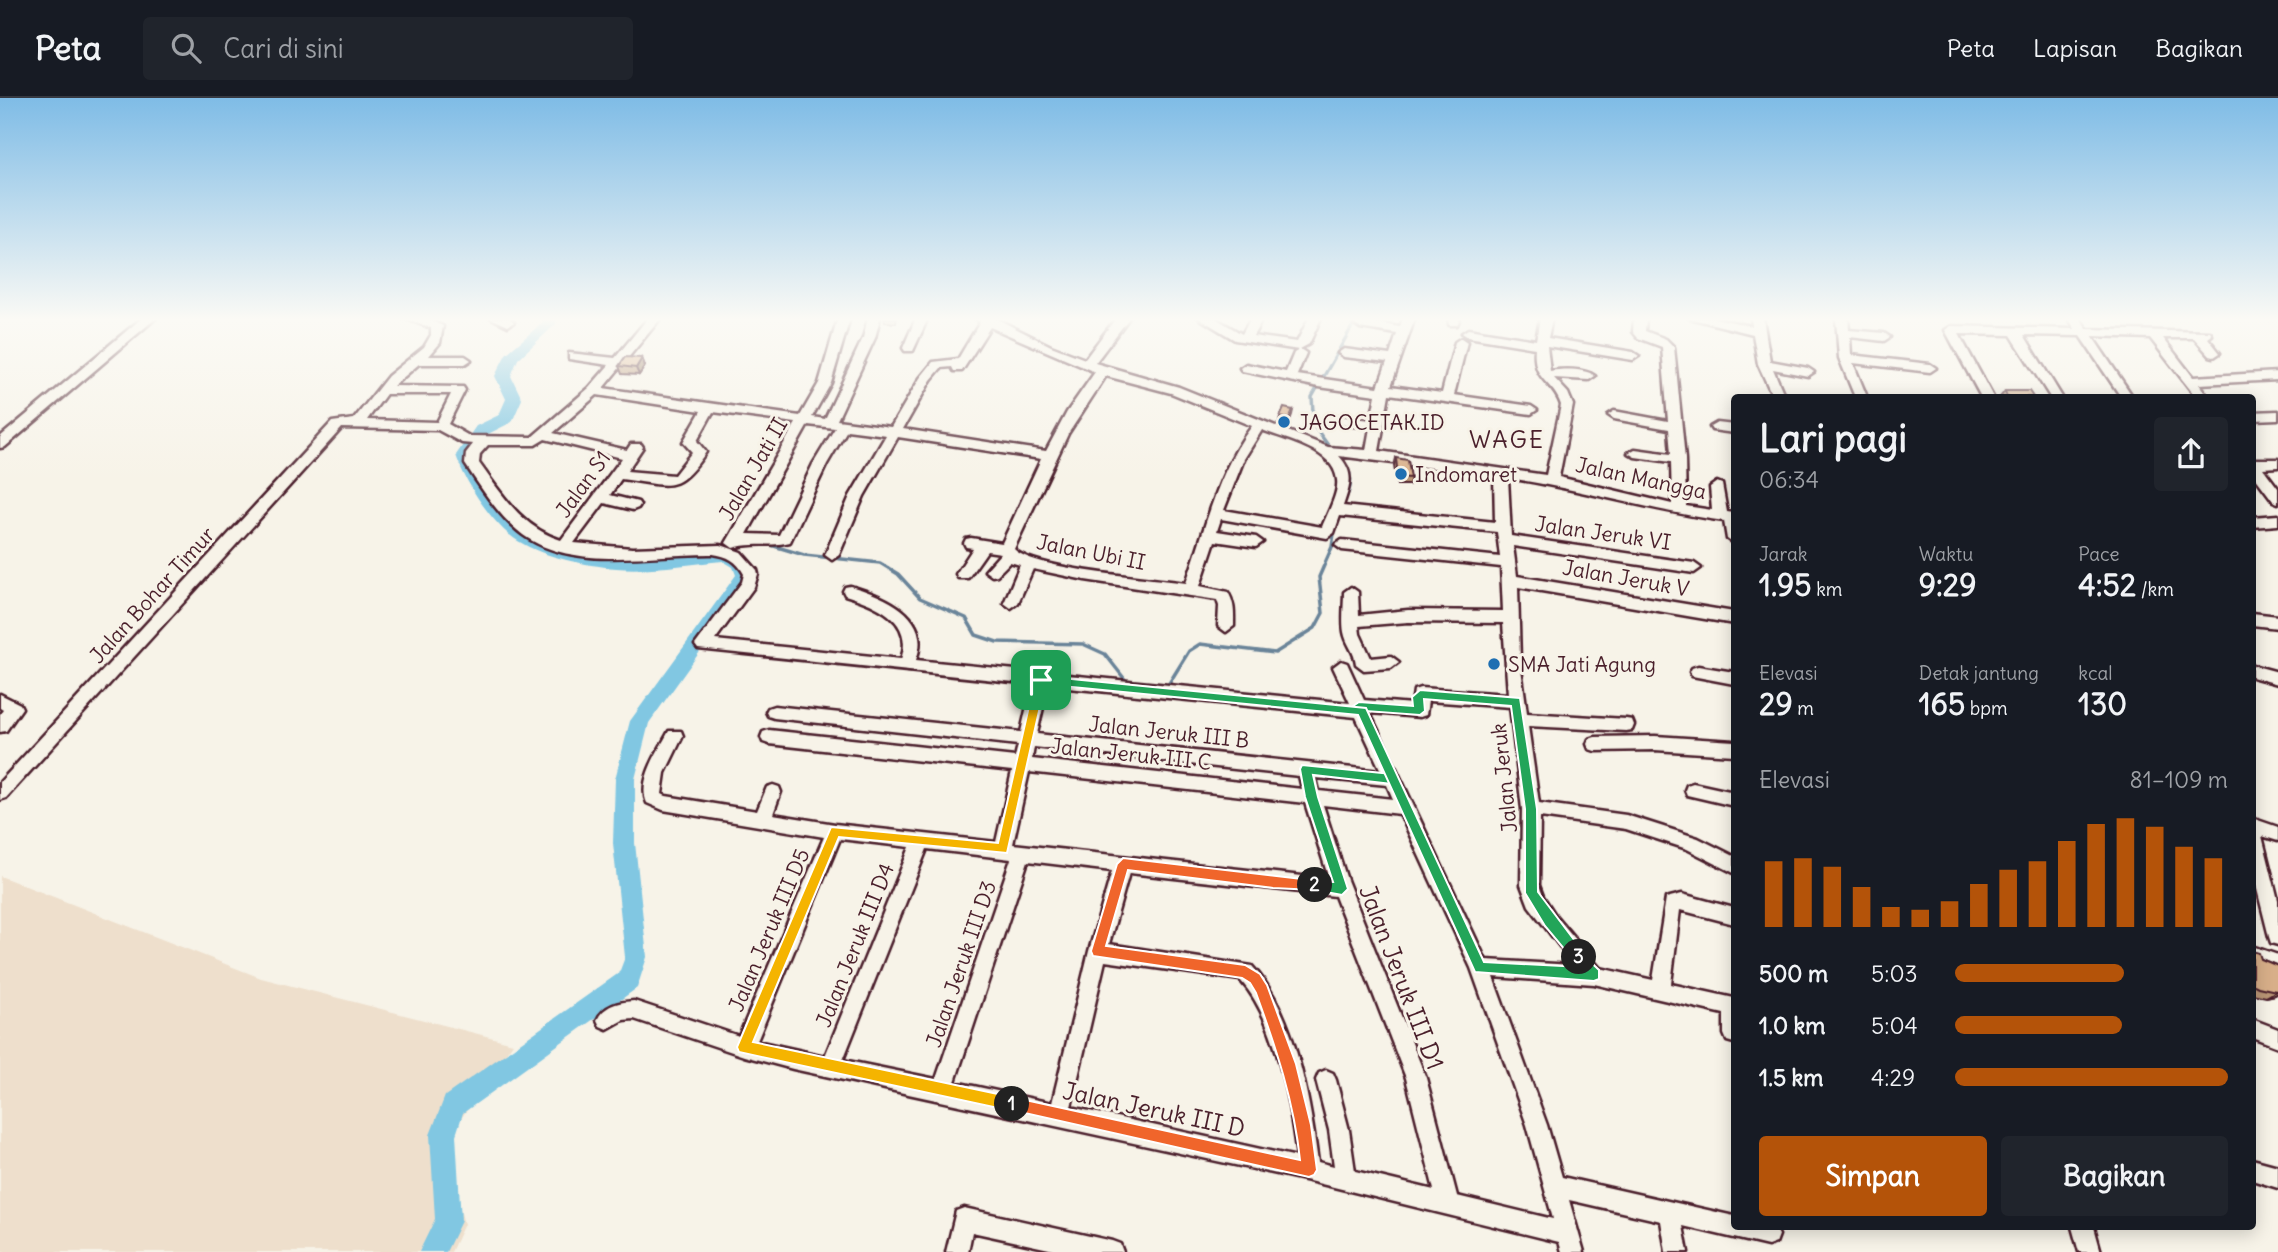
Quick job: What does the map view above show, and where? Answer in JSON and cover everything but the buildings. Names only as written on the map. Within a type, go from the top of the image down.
[{"type":"street","points":[[0,444],[86,372]]},
{"type":"street","points":[[357,424],[400,372]]},
{"type":"street","points":[[357,424],[441,426],[478,440],[528,442],[544,435],[594,391],[609,372]]},
{"type":"street","name":"Jalan Jati II","points":[[729,549],[805,419],[827,372]]},
{"type":"street","points":[[478,440],[471,458],[489,486],[532,534],[565,545],[619,553],[729,549],[751,538],[776,541],[785,538],[820,464],[856,372]]},
{"type":"street","points":[[832,555],[857,496],[893,431],[931,372]]},
{"type":"street","name":"Jalan Ubi II","points":[[1101,372],[1070,417],[1049,456],[1008,551],[1029,562],[1091,576],[1192,589],[1223,596],[1227,606],[1226,626]]},
{"type":"street","name":"Jalan Mangga","points":[[1105,372],[1175,390],[1330,451],[1372,454],[1552,480],[1679,510],[1728,517]]},
{"type":"street","points":[[1265,372],[1531,410]]},
{"type":"street","points":[[1290,377],[1292,372]]},
{"type":"street","points":[[1372,454],[1384,390],[1391,372]]},
{"type":"street","points":[[1447,397],[1454,372]]},
{"type":"street","points":[[1542,372],[1563,393],[1567,405],[1552,480]]},
{"type":"street","points":[[1558,372],[1589,376]]},
{"type":"street","points":[[1670,372],[1678,459],[1679,510]]},
{"type":"street","points":[[1768,372],[1778,394]]},
{"type":"street","points":[[1851,372],[1860,394]]},
{"type":"street","points":[[1973,372],[1985,394]]},
{"type":"street","points":[[2040,372],[2054,394]]},
{"type":"street","points":[[2110,372],[2125,394]]},
{"type":"street","points":[[2183,372],[2200,394]]},
{"type":"street","points":[[2190,381],[2278,376]]},
{"type":"street","points":[[383,390],[459,390],[441,426]]},
{"type":"street","points":[[594,391],[708,409],[947,437],[1049,456]]},
{"type":"street","points":[[618,474],[678,480],[699,452],[690,439],[708,409]]},
{"type":"street","points":[[1614,415],[1675,426]]},
{"type":"street","points":[[2256,416],[2278,415]]},
{"type":"street","points":[[1338,420],[1376,425]]},
{"type":"street","name":"Jalan Bohar Timur","points":[[0,793],[335,426],[342,423],[357,424]]},
{"type":"street","points":[[1192,589],[1236,462],[1249,436],[1260,424]]},
{"type":"street","points":[[1717,426],[1731,428]]},
{"type":"street","name":"Jalan S1","points":[[544,435],[632,451],[565,545]]},
{"type":"street","points":[[1218,514],[1327,533],[1345,482],[1340,466],[1330,451]]},
{"type":"street","points":[[1635,453],[1678,459]]},
{"type":"street","points":[[2256,464],[2278,463]]},
{"type":"street","points":[[2256,469],[2278,498]]},
{"type":"street","name":"Jalan Jeruk","points":[[1501,472],[1516,701],[1531,809],[1532,893],[1550,922],[1594,975]]},
{"type":"street","points":[[1717,487],[1728,517]]},
{"type":"street","points":[[601,498],[633,505]]},
{"type":"street","name":"Jalan Jeruk VI","points":[[1341,511],[1504,534],[1695,568]]},
{"type":"street","points":[[2256,522],[2278,520]]},
{"type":"street","points":[[1211,534],[1256,542]]},
{"type":"street","points":[[963,574],[977,544],[1008,551],[992,571]]},
{"type":"street","name":"Jalan Jeruk V","points":[[1342,545],[1509,572],[1731,617]]},
{"type":"street","points":[[729,549],[745,563],[751,578],[703,645],[1360,709],[1420,711],[1420,694],[1516,701]]},
{"type":"street","points":[[1011,603],[1029,562]]},
{"type":"street","points":[[850,591],[884,604],[911,630],[914,643],[906,666]]},
{"type":"street","points":[[1351,592],[1352,634],[1363,654],[1364,664],[1391,662]]},
{"type":"street","points":[[1351,621],[1408,616],[1510,617]]},
{"type":"street","points":[[2256,619],[2278,621]]},
{"type":"street","points":[[1341,667],[1480,968],[1537,1125],[1571,1243]]},
{"type":"street","points":[[1698,672],[1731,678]]},
{"type":"street","points":[[2256,672],[2278,678]]},
{"type":"street","points":[[1003,849],[1041,680]]},
{"type":"street","points":[[0,700],[14,708],[0,726]]},
{"type":"street","name":"Jalan Jeruk III B","points":[[774,712],[1392,779]]},
{"type":"street","points":[[1519,719],[1626,725]]},
{"type":"street","points":[[675,736],[662,761],[653,789],[653,798],[663,803],[835,831],[1342,889]]},
{"type":"street","name":"Jalan Jeruk III C","points":[[769,737],[1405,807]]},
{"type":"street","points":[[1595,744],[1655,743],[1731,748]]},
{"type":"street","name":"Jalan Jeruk III D1","points":[[1306,769],[1312,797],[1342,889],[1410,1061],[1427,1116],[1448,1205]]},
{"type":"street","points":[[1693,790],[1731,798]]},
{"type":"street","points":[[763,818],[773,792]]},
{"type":"street","points":[[1531,809],[1583,815],[1637,826],[1692,843],[1731,862]]},
{"type":"street","points":[[2256,826],[2278,834]]},
{"type":"street","name":"Jalan Jeruk III D5","points":[[744,1047],[835,831]]},
{"type":"street","name":"Jalan Jeruk III D4","points":[[831,1066],[921,841]]},
{"type":"street","points":[[2256,848],[2278,937]]},
{"type":"street","name":"Jalan Jeruk III D3","points":[[942,1090],[1023,853]]},
{"type":"street","points":[[1059,1115],[1098,951],[1123,864]]},
{"type":"street","points":[[1661,988],[1672,904],[1682,902],[1731,915]]},
{"type":"street","points":[[1098,951],[1245,972],[1255,978],[1262,990],[1288,1064],[1304,1125],[1309,1170]]},
{"type":"street","points":[[2256,956],[2278,964]]},
{"type":"street","points":[[1480,968],[1594,975],[1661,988],[1731,1006]]},
{"type":"street","name":"Jalan Jeruk III D","points":[[607,1020],[619,1012],[634,1010],[744,1047],[1346,1178],[1448,1205],[1571,1243]]},
{"type":"street","points":[[2256,1030],[2278,1038]]},
{"type":"street","points":[[1326,1080],[1339,1130],[1346,1178]]},
{"type":"street","points":[[2256,1170],[2278,1177]]},
{"type":"street","points":[[1554,1186],[1731,1228]]},
{"type":"street","points":[[1670,1212],[1677,1252]]},
{"type":"street","points":[[957,1252],[964,1219],[1065,1247],[1112,1252]]},
{"type":"street","points":[[1739,1230],[1769,1238]]},
{"type":"street","points":[[2084,1230],[2090,1252]]},
{"type":"shaded area","points":[[0,876],[261,978],[513,1043],[443,1145],[464,1224],[451,1252],[0,1252]]},
{"type":"waterway","points":[[432,1252],[448,1221],[443,1135],[454,1105],[629,980],[636,957],[624,843],[625,779],[640,721],[745,576],[741,563],[726,555],[618,562],[568,554],[523,536],[495,507],[471,476],[464,455],[482,430],[506,418],[514,399],[503,376],[505,372]]},
{"type":"waterway","points":[[1326,372],[1312,397],[1314,426],[1330,448]]},
{"type":"waterway","points":[[1336,453],[1346,466],[1350,478],[1349,492],[1341,506]]},
{"type":"waterway","points":[[1162,685],[1168,685],[1189,651],[1200,644],[1275,653],[1315,628],[1323,613],[1319,577],[1332,547],[1335,527]]},
{"type":"waterway","points":[[764,543],[804,555],[880,563],[898,574],[920,598],[966,618],[976,635],[997,642],[1083,644],[1105,654],[1127,682]]},
{"type":"place","name":"JAGOCETAK.ID","points":[[1284,422]]},
{"type":"place","name":"Indomaret","points":[[1401,474]]},
{"type":"place","name":"SMA Jati Agung","points":[[1494,664]]},
{"type":"district","name":"WAGE","points":[[1507,439]]},
{"type":"route","points":[[1041,680],[1003,849],[835,831],[744,1047],[1309,1170],[1304,1125],[1288,1064],[1262,990],[1255,978],[1245,972],[1098,951],[1123,864],[1342,889],[1312,797],[1306,769],[1392,779],[1362,711],[1359,706],[1420,711],[1420,694],[1516,701],[1531,809],[1532,893],[1550,922],[1594,975],[1480,968],[1362,711],[1041,680]]}]
